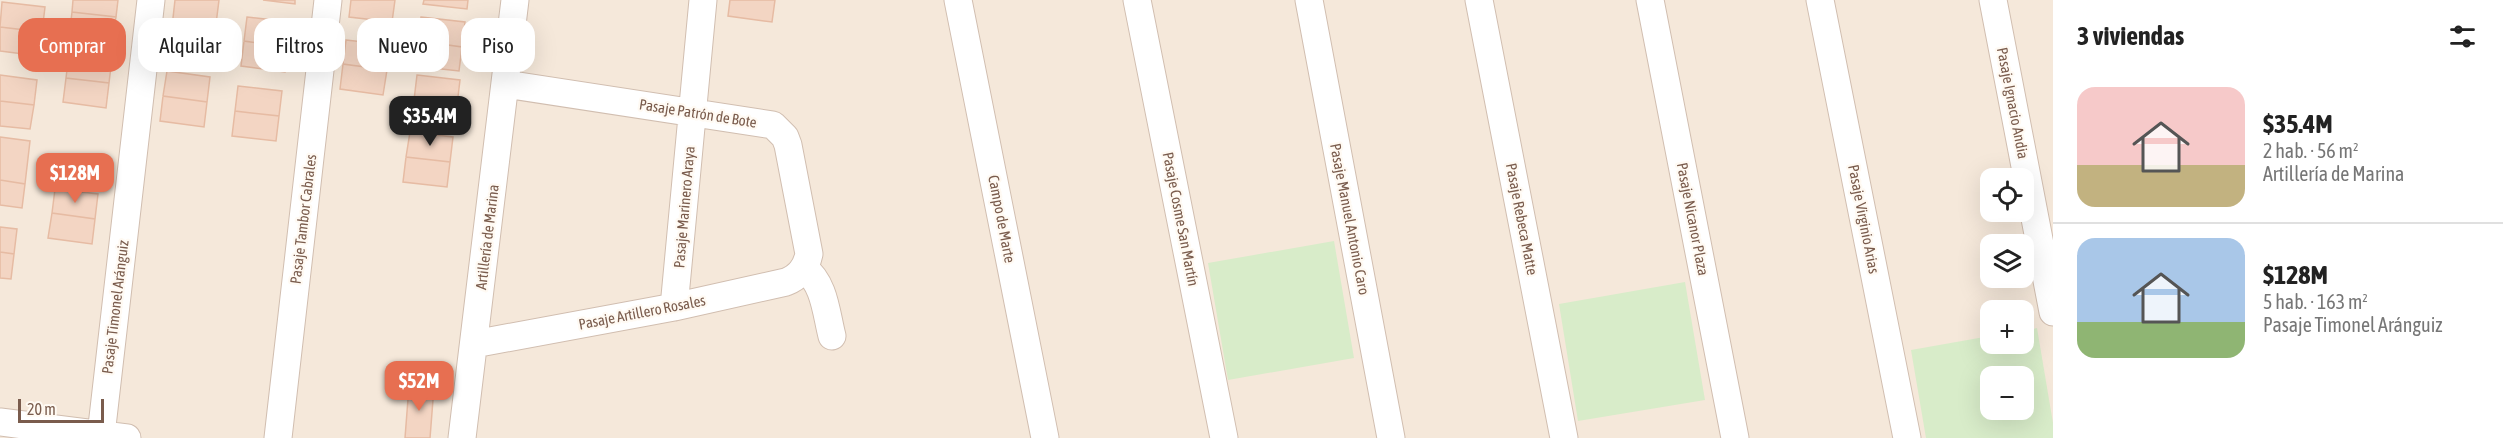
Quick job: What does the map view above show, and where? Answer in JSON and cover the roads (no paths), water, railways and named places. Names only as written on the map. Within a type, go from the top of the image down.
[{"type":"street","name":"Pasaje Timonel Aránguiz","points":[[101,435],[151,0]]},
{"type":"street","name":"Pasaje Tambor Cabrales","points":[[278,438],[328,0]]},
{"type":"street","name":"Artillería de Marina","points":[[462,438],[515,0]]},
{"type":"street","name":"Pasaje Marinero Araya","points":[[674,307],[704,0]]},
{"type":"street","name":"Campo de Marte","points":[[958,0],[1046,438]]},
{"type":"street","name":"Pasaje Cosme San Martín","points":[[1137,0],[1224,438]]},
{"type":"street","name":"Pasaje Manuel Antonio Caro","points":[[1310,0],[1391,438]]},
{"type":"street","name":"Pasaje Rebeca Matte","points":[[1479,0],[1564,438]]},
{"type":"street","name":"Pasaje Nicanor Plaza","points":[[1650,0],[1735,438]]},
{"type":"street","name":"Pasaje Virginio Arias","points":[[1820,0],[1907,438]]},
{"type":"street","name":"Pasaje Ignacio Andia","points":[[1993,0],[2053,312]]},
{"type":"street","name":"Pasaje Patrón de Bote","points":[[505,84],[773,125],[785,137],[808,247],[807,262],[804,268]]},
{"type":"street","points":[[804,268],[821,289],[832,336]]},
{"type":"street","name":"Pasaje Artillero Rosales","points":[[474,344],[674,307],[786,282],[793,279],[804,268]]},
{"type":"street","points":[[0,422],[127,438]]}]
